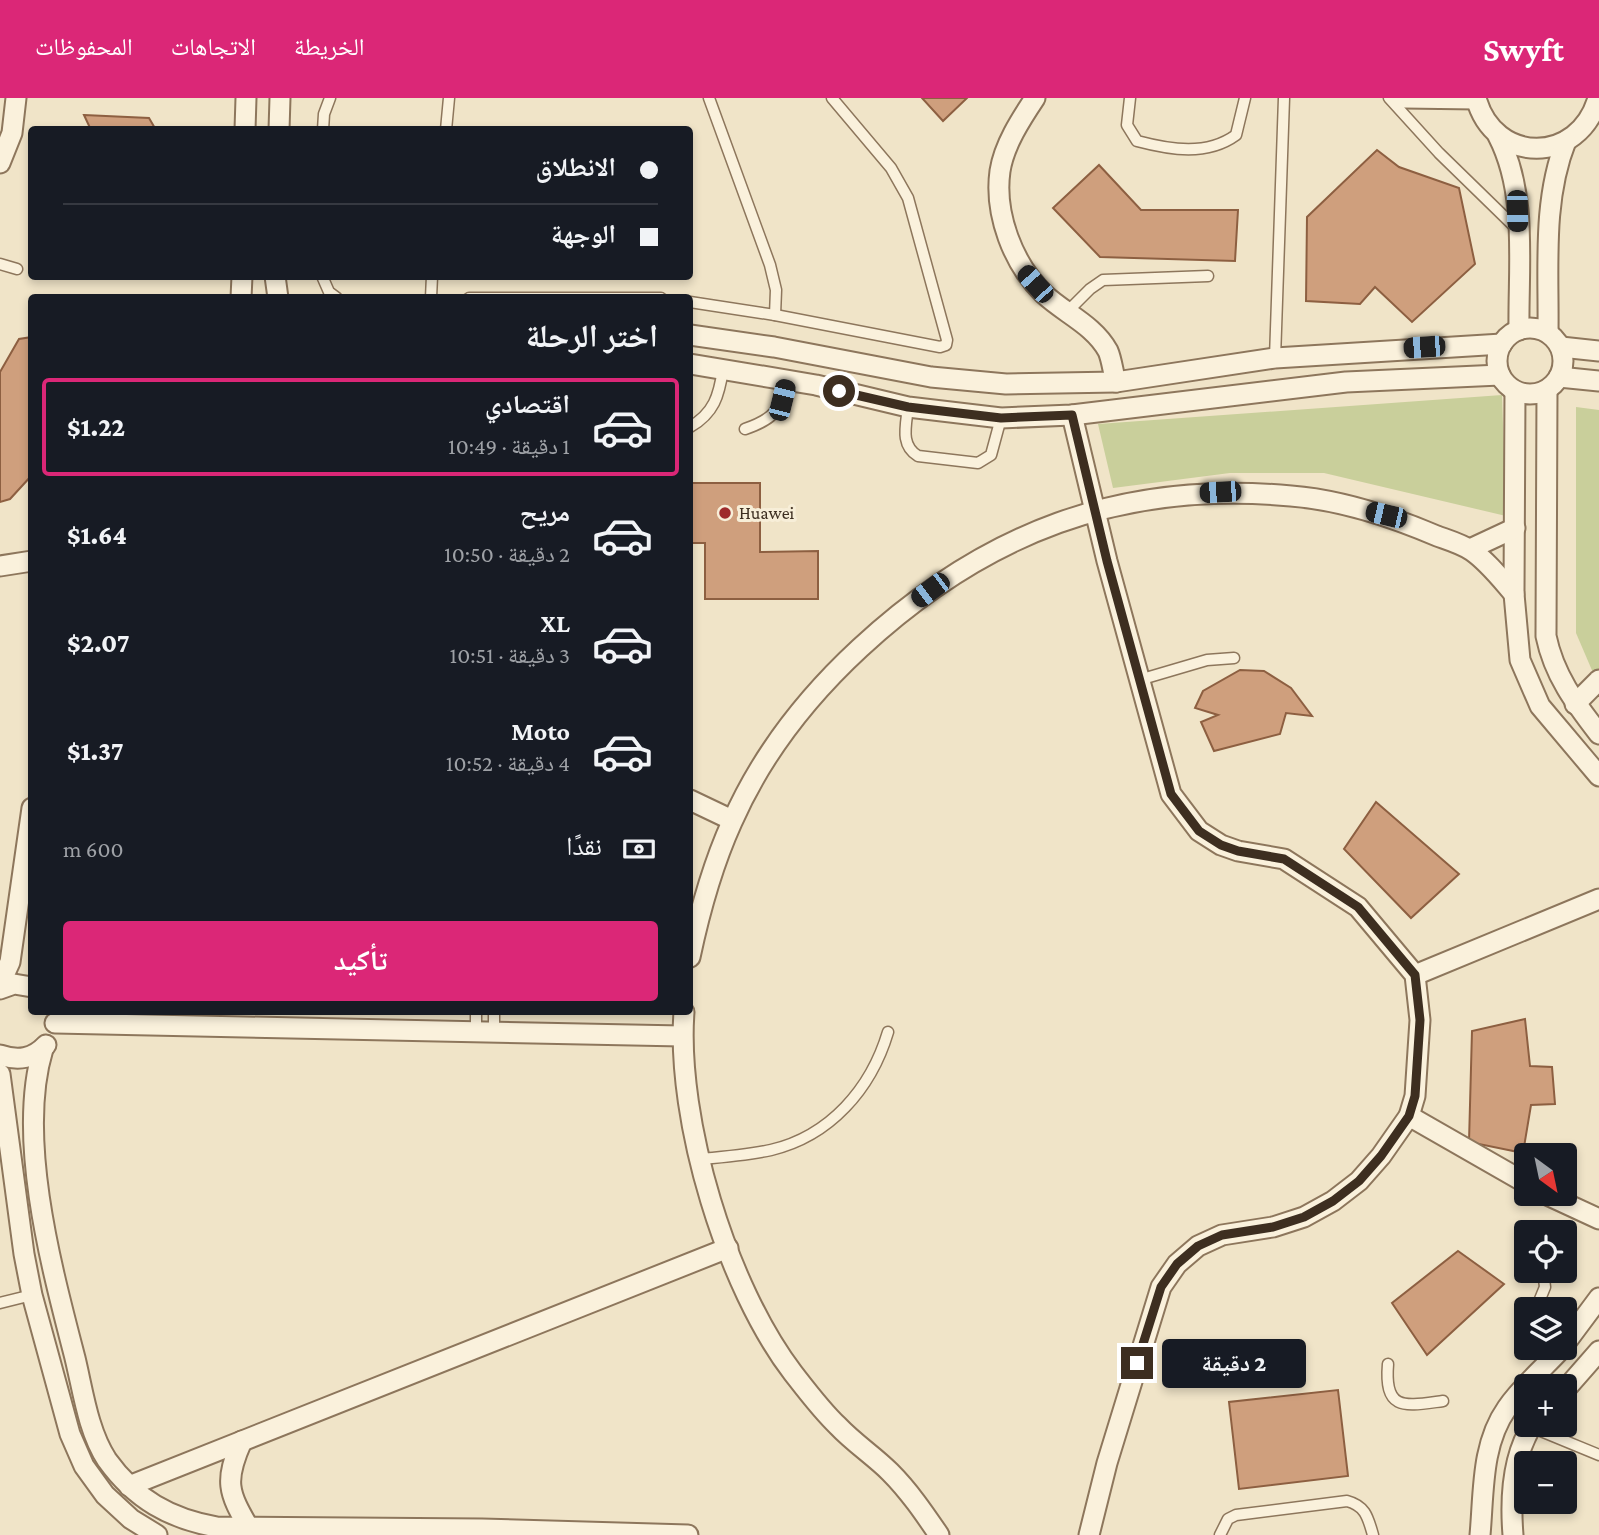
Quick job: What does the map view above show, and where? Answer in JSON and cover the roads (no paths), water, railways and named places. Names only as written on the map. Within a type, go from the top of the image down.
[{"type":"street","points":[[0,163],[12,133],[16,98]]},
{"type":"street","points":[[245,126],[246,98]]},
{"type":"street","points":[[279,126],[280,98]]},
{"type":"street","points":[[1035,98],[1004,155],[1000,170],[999,196],[1012,247],[1025,273],[1045,295],[1091,330],[1108,352],[1116,382]]},
{"type":"street","points":[[1404,98],[1476,99],[1480,113],[1498,136],[1514,173],[1518,230],[1518,330]]},
{"type":"street","points":[[1498,136],[1531,149],[1549,148],[1566,142],[1583,128],[1597,107]]},
{"type":"street","points":[[1566,142],[1557,164],[1550,207],[1554,340],[1563,367],[1553,383],[1546,636],[1556,672],[1575,704],[1599,734]]},
{"type":"street","points":[[1599,351],[1554,340],[1528,328],[1518,330],[1502,344],[1497,354],[1500,375],[1515,391],[1525,394],[1553,383],[1599,381]]},
{"type":"street","points":[[693,335],[775,347],[931,377],[1006,384],[1116,382],[1275,358],[1502,344]]},
{"type":"street","points":[[693,364],[787,379],[908,407],[1001,418],[1072,415],[1346,382],[1500,375]]},
{"type":"street","points":[[1515,391],[1514,594],[1520,660],[1527,683],[1540,706],[1599,776]]},
{"type":"street","points":[[1072,415],[1139,680],[1171,794],[1199,831],[1238,851],[1284,859],[1358,907],[1415,975],[1420,1020],[1419,1064],[1415,1096],[1409,1116],[1367,1172],[1333,1201],[1304,1217],[1273,1227],[1222,1235],[1198,1246],[1177,1264],[1161,1287],[1107,1463],[1089,1535]]},
{"type":"street","points":[[693,943],[705,889],[733,820],[772,749],[822,684],[897,614],[946,578],[1018,539],[1095,510],[1167,495],[1241,491],[1315,498],[1386,515],[1470,549],[1514,594]]},
{"type":"street","points":[[1470,549],[1515,528]]},
{"type":"street","points":[[0,566],[28,562]]},
{"type":"street","points":[[1575,704],[1599,680]]},
{"type":"street","points":[[693,801],[733,820]]},
{"type":"street","points":[[0,987],[10,962],[28,836]]},
{"type":"street","points":[[1415,975],[1599,899]]},
{"type":"street","points":[[0,987],[13,984],[28,986]]},
{"type":"street","points":[[684,1015],[682,1036],[688,1108],[728,1248],[755,1312],[792,1372],[837,1426],[890,1472],[912,1496],[933,1531]]},
{"type":"street","points":[[0,1055],[23,1059],[43,1049],[50,1041],[54,1017],[682,1036]]},
{"type":"street","points":[[43,1049],[33,1091],[33,1118],[48,1249],[91,1423],[105,1457],[129,1486],[148,1502],[193,1523],[249,1528],[688,1535]]},
{"type":"street","points":[[0,1074],[14,1189],[32,1295],[70,1434],[84,1466],[105,1495],[131,1519],[157,1535]]},
{"type":"street","points":[[1409,1116],[1514,1176]]},
{"type":"street","points":[[1571,1206],[1599,1219]]},
{"type":"street","points":[[129,1486],[728,1248]]},
{"type":"street","points":[[1577,1327],[1599,1298]]},
{"type":"street","points":[[1577,1376],[1599,1351]]},
{"type":"street","points":[[1480,1535],[1484,1477],[1489,1445],[1496,1425],[1507,1407],[1550,1360]]},
{"type":"street","points":[[1513,1535],[1516,1461],[1527,1437]]},
{"type":"street","points":[[242,1441],[232,1463],[229,1487],[249,1528]]},
{"type":"lane","points":[[323,126],[330,98]]},
{"type":"lane","points":[[446,126],[449,98]]},
{"type":"lane","points":[[709,98],[770,265],[776,290],[775,315]]},
{"type":"lane","points":[[693,302],[775,315],[940,347],[947,343],[917,222],[908,198],[891,168],[832,98]]},
{"type":"lane","points":[[1130,98],[1127,125],[1137,141],[1179,149],[1219,146],[1236,135],[1245,98]]},
{"type":"lane","points":[[1275,358],[1284,98]]},
{"type":"lane","points":[[1389,98],[1439,153],[1518,230]]},
{"type":"lane","points":[[0,264],[17,269]]},
{"type":"lane","points":[[1067,312],[1103,280],[1208,276]]},
{"type":"lane","points":[[693,426],[709,414],[715,405],[723,369]]},
{"type":"lane","points":[[745,429],[761,424],[778,410],[787,379]]},
{"type":"lane","points":[[908,407],[905,436],[911,452],[918,456],[967,462],[978,463],[991,455],[1001,418]]},
{"type":"lane","points":[[1139,680],[1207,660],[1234,658]]},
{"type":"lane","points":[[477,1015],[485,1032]]},
{"type":"lane","points":[[485,1032],[493,1015]]},
{"type":"lane","points":[[701,1159],[772,1150],[808,1136],[846,1107],[864,1084],[874,1068],[888,1032]]},
{"type":"lane","points":[[0,1303],[32,1295]]},
{"type":"lane","points":[[1388,1364],[1389,1394],[1396,1402],[1407,1405],[1443,1401]]},
{"type":"lane","points":[[1557,1437],[1599,1455]]},
{"type":"lane","points":[[1220,1535],[1227,1519],[1236,1515],[1347,1501],[1365,1510],[1373,1535]]},
{"type":"place","name":"Huawei","points":[[725,513]]}]
